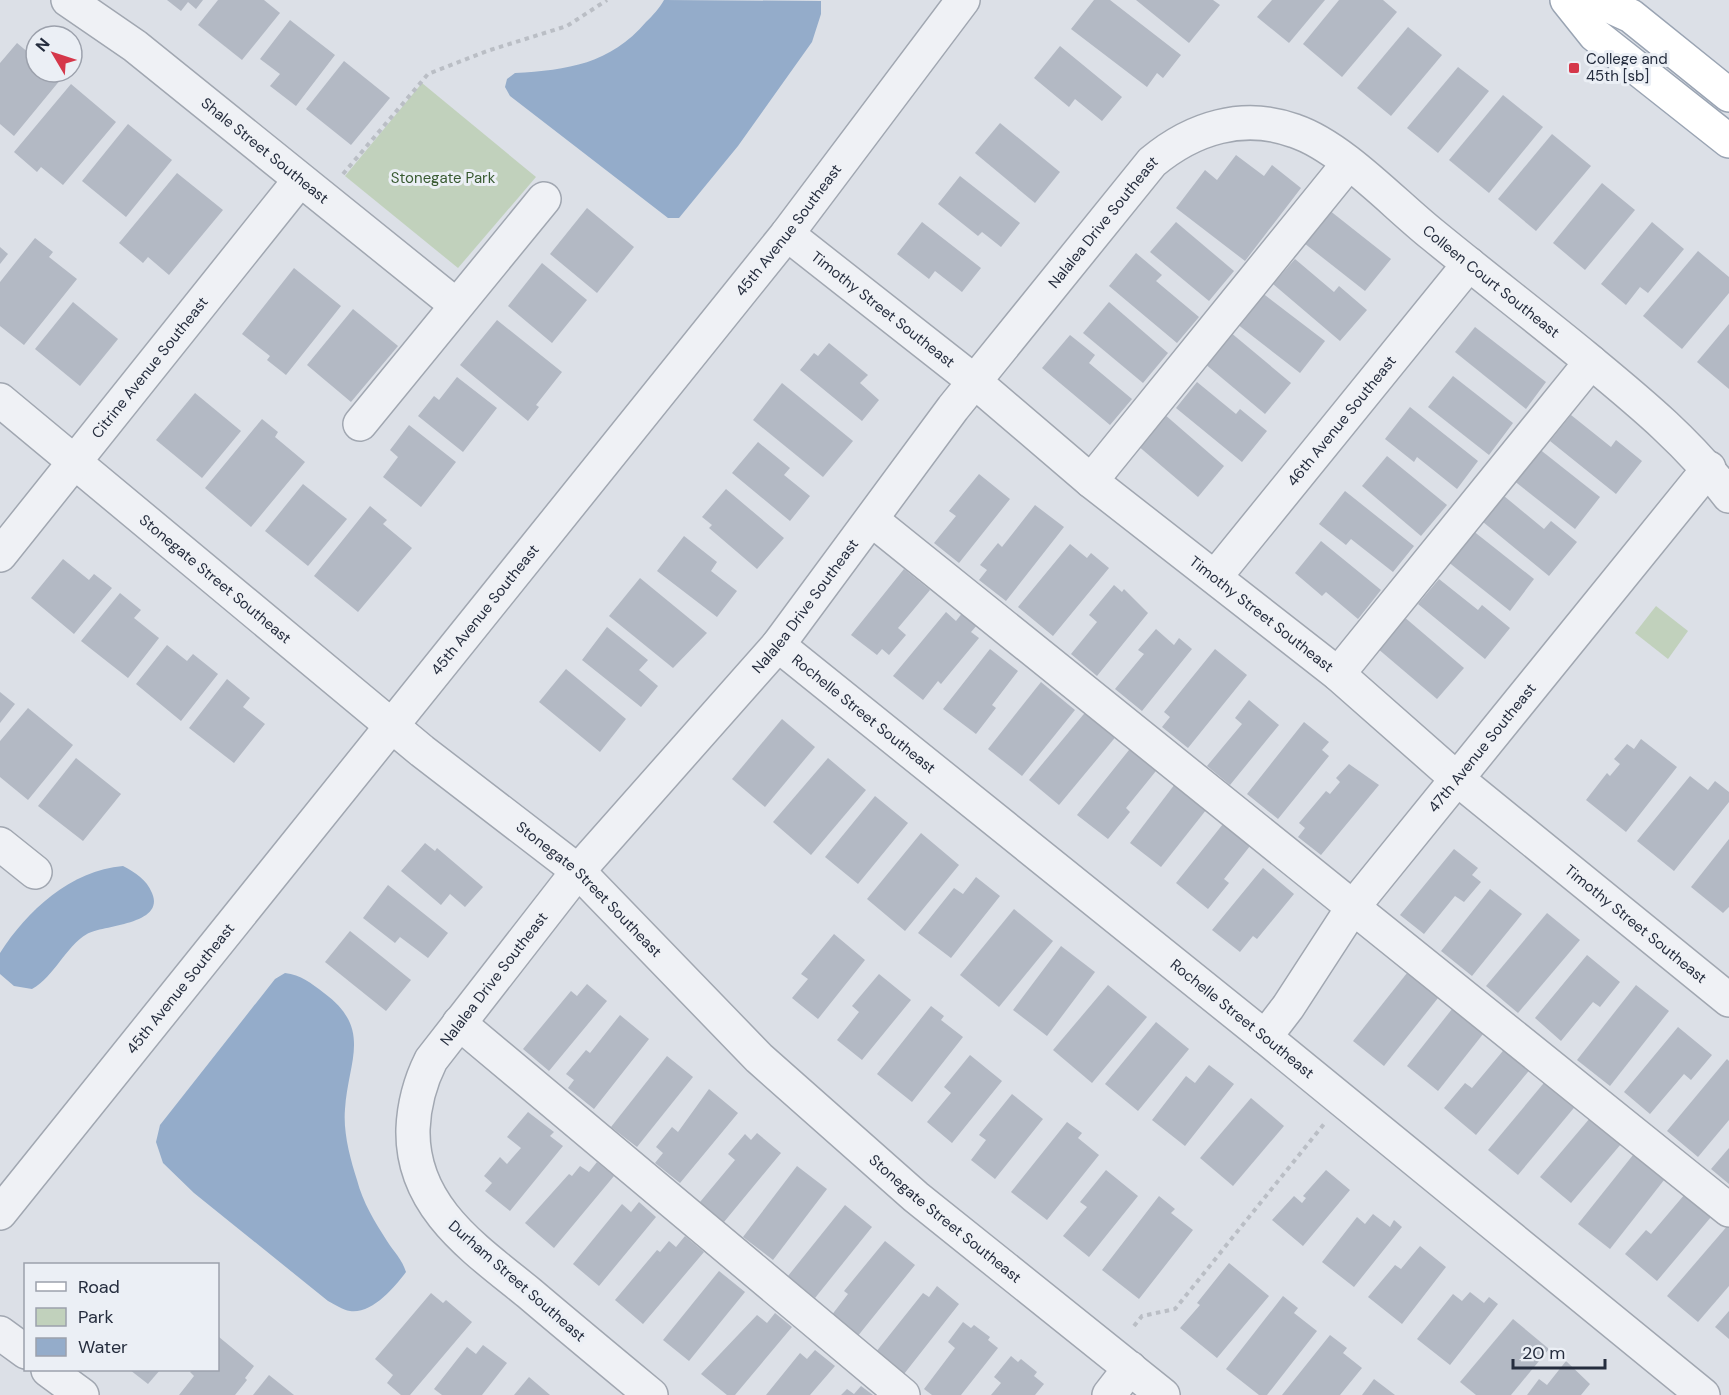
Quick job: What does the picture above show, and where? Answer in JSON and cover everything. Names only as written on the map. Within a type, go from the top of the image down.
[{"type":"main road","points":[[1567,0],[1595,35],[1729,141]]},
{"type":"main road","points":[[1596,0],[1631,16],[1729,95]]},
{"type":"street","name":"Shale Street Southeast","points":[[68,0],[135,46],[299,181],[456,305]]},
{"type":"street","name":"45th Avenue Southeast","points":[[0,1213],[787,234],[963,0]]},
{"type":"street","name":"Colleen Court Southeast","points":[[1221,126],[1250,123],[1297,131],[1348,164],[1646,406],[1709,468],[1729,496]]},
{"type":"street","name":"Nalalea Drive Southeast","points":[[414,1110],[427,1068],[459,1023],[578,871],[778,645],[974,381],[1152,162],[1175,143],[1197,132],[1221,126]]},
{"type":"street","points":[[1091,481],[1348,164]]},
{"type":"street","name":"Citrine Avenue Southeast","points":[[0,555],[299,181]]},
{"type":"street","points":[[360,424],[544,199]]},
{"type":"street","name":"Timothy Street Southeast","points":[[787,234],[974,381],[1091,481],[1338,674],[1456,778],[1729,1000]]},
{"type":"street","name":"46th Avenue Southeast","points":[[1215,577],[1469,264]]},
{"type":"street","points":[[1338,674],[1591,362]]},
{"type":"street","name":"Stonegate Street Southeast","points":[[0,400],[391,725],[578,871],[759,1058],[916,1197],[1164,1395]]},
{"type":"street","name":"47th Avenue Southeast","points":[[1265,1037],[1292,1002],[1353,907],[1709,468]]},
{"type":"street","points":[[872,520],[1729,1210]]},
{"type":"street","name":"Rochelle Street Southeast","points":[[778,645],[1265,1037],[1703,1395]]},
{"type":"street","points":[[0,844],[35,872]]},
{"type":"street","points":[[459,1023],[903,1395]]},
{"type":"street","name":"Durham Street Southeast","points":[[414,1110],[413,1143],[417,1167],[424,1188],[444,1219],[468,1242],[651,1395]]},
{"type":"street","points":[[0,1333],[24,1351]]},
{"type":"street","points":[[1109,1395],[1130,1368]]},
{"type":"street","points":[[49,1371],[82,1395]]},
{"type":"path","points":[[340,177],[428,74],[487,51],[567,26],[607,0]]},
{"type":"path","points":[[1134,1326],[1142,1316],[1175,1309],[1343,1101]]},
{"type":"green space","name":"Stonegate Park","points":[[422,83],[536,177],[458,268],[345,176]]},
{"type":"green space","points":[[1656,606],[1688,631],[1668,659],[1635,633]]},
{"type":"water","points":[[664,0],[821,1],[821,14],[812,42],[738,146],[679,218],[668,218],[510,96],[505,87],[507,79],[515,73],[570,67],[603,56],[632,36],[656,12]]},
{"type":"water","points":[[123,866],[140,877],[150,888],[154,904],[150,912],[142,918],[87,934],[72,946],[47,977],[32,989],[14,986],[0,974],[0,953],[23,922],[37,908],[68,884],[86,875]]},
{"type":"water","points":[[285,973],[315,986],[339,1006],[348,1020],[353,1033],[354,1046],[345,1109],[346,1136],[350,1154],[366,1204],[406,1272],[382,1299],[358,1311],[347,1310],[328,1301],[194,1193],[163,1163],[156,1142],[160,1125],[275,979]]},
{"type":"building","points":[[167,0],[203,0],[196,9],[188,2],[181,11]]},
{"type":"building","points":[[218,0],[264,0],[280,13],[242,60],[198,25]]},
{"type":"building","points":[[1094,0],[1110,0],[1181,55],[1163,78],[1157,73],[1147,87],[1071,29]]},
{"type":"building","points":[[1136,0],[1213,0],[1220,5],[1189,43]]},
{"type":"building","points":[[1272,0],[1325,0],[1289,43],[1257,17]]},
{"type":"building","points":[[1339,0],[1383,0],[1397,12],[1342,77],[1303,44]]},
{"type":"building","points":[[290,20],[335,55],[296,106],[270,86],[280,74],[260,59]]},
{"type":"building","points":[[1408,27],[1442,55],[1391,116],[1357,88]]},
{"type":"building","points":[[17,43],[24,49],[24,84],[57,84],[14,136],[0,124],[0,63]]},
{"type":"building","points":[[1060,46],[1122,97],[1102,121],[1075,99],[1069,107],[1034,78]]},
{"type":"building","points":[[344,61],[390,98],[351,145],[306,109]]},
{"type":"building","points":[[1458,67],[1489,91],[1438,153],[1407,128]]},
{"type":"building","points":[[71,84],[116,122],[63,185],[41,167],[37,172],[14,152]]},
{"type":"building","points":[[1503,95],[1543,127],[1489,193],[1449,160]]},
{"type":"building","points":[[1000,123],[1060,172],[1035,203],[975,153]]},
{"type":"building","points":[[128,124],[172,160],[126,217],[82,181]]},
{"type":"building","points":[[1552,134],[1591,166],[1536,231],[1498,199]]},
{"type":"building","points":[[1236,155],[1264,176],[1272,165],[1301,188],[1245,261],[1176,208],[1205,170],[1217,180]]},
{"type":"building","points":[[177,173],[223,210],[169,275],[148,257],[143,263],[119,243]]},
{"type":"building","points":[[960,176],[1020,223],[1001,247],[982,232],[978,236],[938,204]]},
{"type":"building","points":[[1602,183],[1635,210],[1585,270],[1553,243]]},
{"type":"building","points":[[587,208],[634,247],[597,293],[550,254]]},
{"type":"building","points":[[1329,210],[1391,259],[1365,291],[1304,243]]},
{"type":"building","points":[[922,222],[981,268],[962,292],[935,271],[929,279],[897,254]]},
{"type":"building","points":[[1176,222],[1234,271],[1209,301],[1150,252]]},
{"type":"building","points":[[1652,222],[1684,249],[1648,293],[1640,287],[1626,305],[1601,284]]},
{"type":"building","points":[[35,238],[53,252],[49,257],[77,279],[24,345],[0,326],[0,282]]},
{"type":"building","points":[[0,247],[8,254],[0,264]]},
{"type":"building","points":[[1698,251],[1729,277],[1729,293],[1682,349],[1643,316]]},
{"type":"building","points":[[1136,253],[1162,275],[1156,281],[1199,317],[1177,343],[1109,286]]},
{"type":"building","points":[[1295,259],[1334,292],[1339,286],[1367,310],[1340,341],[1273,284]]},
{"type":"building","points":[[542,263],[587,300],[552,343],[508,306]]},
{"type":"building","points":[[294,268],[341,306],[286,375],[267,360],[270,356],[242,334]]},
{"type":"building","points":[[1261,292],[1325,341],[1300,373],[1237,324]]},
{"type":"building","points":[[73,302],[118,339],[80,386],[35,349]]},
{"type":"building","points":[[1109,302],[1168,353],[1143,383],[1083,333]]},
{"type":"building","points":[[353,309],[398,346],[351,402],[307,365]]},
{"type":"building","points":[[497,320],[562,372],[536,405],[539,407],[528,421],[460,365]]},
{"type":"building","points":[[1729,324],[1729,389],[1697,362]]},
{"type":"building","points":[[1475,327],[1546,382],[1526,409],[1455,352]]},
{"type":"building","points":[[1230,332],[1291,383],[1265,414],[1204,363]]},
{"type":"building","points":[[1070,335],[1095,355],[1089,363],[1132,399],[1110,425],[1042,368]]},
{"type":"building","points":[[829,343],[868,375],[860,383],[879,400],[862,421],[800,370],[814,353],[818,356]]},
{"type":"building","points":[[1453,376],[1513,423],[1489,455],[1428,407]]},
{"type":"building","points":[[457,377],[497,408],[463,452],[418,416],[434,396],[439,400]]},
{"type":"building","points":[[1197,382],[1236,414],[1240,409],[1267,431],[1242,462],[1176,408]]},
{"type":"building","points":[[782,383],[853,441],[823,477],[753,420]]},
{"type":"building","points":[[195,393],[241,431],[202,478],[156,440]]},
{"type":"building","points":[[1410,407],[1478,461],[1457,489],[1417,457],[1414,462],[1385,439]]},
{"type":"building","points":[[1164,414],[1224,466],[1198,497],[1137,445]]},
{"type":"building","points":[[1571,415],[1611,447],[1616,440],[1642,461],[1616,494],[1550,441]]},
{"type":"building","points":[[262,419],[278,432],[275,437],[305,462],[251,527],[205,488]]},
{"type":"building","points":[[409,425],[456,462],[421,507],[383,477],[398,457],[390,450]]},
{"type":"building","points":[[758,442],[790,468],[784,475],[810,496],[790,521],[732,473]]},
{"type":"building","points":[[1538,448],[1600,497],[1575,529],[1513,480]]},
{"type":"building","points":[[1387,456],[1447,505],[1421,536],[1362,486]]},
{"type":"building","points":[[979,474],[1010,499],[959,563],[934,543],[956,516],[949,511]]},
{"type":"building","points":[[303,484],[347,519],[308,566],[265,531]]},
{"type":"building","points":[[726,489],[784,538],[757,569],[709,528],[712,525],[702,517]]},
{"type":"building","points":[[1345,491],[1414,546],[1393,572],[1351,539],[1346,545],[1319,524]]},
{"type":"building","points":[[1504,496],[1544,529],[1551,521],[1577,542],[1549,576],[1483,522]]},
{"type":"building","points":[[1035,505],[1064,527],[1006,601],[979,580],[987,570],[980,565],[998,543],[1002,547]]},
{"type":"building","points":[[370,506],[387,520],[383,524],[412,548],[358,612],[314,576]]},
{"type":"building","points":[[1472,530],[1534,579],[1510,611],[1447,561]]},
{"type":"building","points":[[684,536],[717,562],[711,571],[737,591],[717,617],[657,571]]},
{"type":"building","points":[[1321,541],[1381,590],[1358,619],[1326,592],[1322,596],[1295,573]]},
{"type":"building","points":[[1070,544],[1087,558],[1091,553],[1109,568],[1053,636],[1018,607]]},
{"type":"building","points":[[63,559],[89,580],[94,574],[112,588],[74,634],[31,598]]},
{"type":"building","points":[[904,569],[930,590],[898,628],[906,635],[889,655],[882,649],[877,655],[851,635]]},
{"type":"building","points":[[640,578],[707,633],[673,668],[609,616]]},
{"type":"building","points":[[1439,579],[1478,610],[1482,605],[1510,628],[1485,659],[1418,604]]},
{"type":"building","points":[[1114,585],[1122,592],[1124,589],[1148,613],[1097,676],[1071,654],[1097,622],[1089,615]]},
{"type":"building","points":[[120,593],[141,610],[134,618],[159,638],[128,678],[81,641]]},
{"type":"building","points":[[946,612],[956,621],[963,612],[978,624],[971,632],[979,638],[941,684],[938,681],[923,700],[893,676]]},
{"type":"building","points":[[1403,616],[1464,668],[1437,699],[1377,648]]},
{"type":"building","points":[[607,627],[648,660],[639,670],[658,686],[641,707],[582,660]]},
{"type":"building","points":[[1156,629],[1174,645],[1179,638],[1192,649],[1142,711],[1115,689],[1144,654],[1138,650]]},
{"type":"building","points":[[167,645],[187,661],[193,654],[218,674],[181,721],[136,684]]},
{"type":"building","points":[[990,649],[1018,671],[992,705],[996,708],[976,734],[943,709]]},
{"type":"building","points":[[1215,649],[1247,675],[1188,748],[1162,727],[1170,717],[1164,712]]},
{"type":"building","points":[[566,669],[626,719],[600,752],[539,702]]},
{"type":"building","points":[[227,679],[250,698],[243,707],[265,724],[234,763],[189,728]]},
{"type":"building","points":[[1041,682],[1075,710],[1022,776],[988,749]]},
{"type":"building","points":[[0,692],[15,704],[0,723]]},
{"type":"building","points":[[1249,700],[1279,725],[1230,785],[1207,766],[1242,724],[1235,718]]},
{"type":"building","points":[[28,708],[73,745],[28,800],[0,777],[0,741]]},
{"type":"building","points":[[1088,709],[1118,734],[1059,805],[1029,780]]},
{"type":"building","points":[[782,719],[815,747],[765,807],[732,779]]},
{"type":"building","points":[[1304,722],[1329,742],[1322,750],[1329,756],[1278,819],[1247,794]]},
{"type":"building","points":[[1641,739],[1677,767],[1626,832],[1586,800],[1607,773],[1610,776],[1620,764],[1614,759],[1627,744],[1634,749]]},
{"type":"building","points":[[1133,745],[1160,766],[1126,808],[1130,812],[1108,839],[1077,815]]},
{"type":"building","points":[[76,758],[121,794],[83,841],[38,806]]},
{"type":"building","points":[[828,758],[866,790],[811,855],[773,822]]},
{"type":"building","points":[[1349,764],[1379,785],[1321,855],[1298,837],[1305,828],[1299,823],[1326,791],[1330,794],[1340,782],[1336,778]]},
{"type":"building","points":[[1690,776],[1708,790],[1715,781],[1729,792],[1729,802],[1674,871],[1637,841]]},
{"type":"building","points":[[1178,780],[1210,805],[1161,867],[1130,843]]},
{"type":"building","points":[[875,796],[908,823],[858,884],[825,857]]},
{"type":"building","points":[[1223,824],[1250,846],[1224,879],[1229,883],[1208,909],[1176,883]]},
{"type":"building","points":[[921,833],[959,865],[905,931],[867,899]]},
{"type":"building","points":[[1729,839],[1729,907],[1723,913],[1691,887]]},
{"type":"building","points":[[425,843],[435,851],[437,848],[483,887],[465,907],[450,894],[441,905],[401,871]]},
{"type":"building","points":[[1454,849],[1478,868],[1472,875],[1481,882],[1464,902],[1455,896],[1424,934],[1400,915]]},
{"type":"building","points":[[1263,868],[1294,894],[1257,939],[1253,936],[1240,952],[1212,930]]},
{"type":"building","points":[[976,877],[1000,896],[951,958],[918,933],[954,888],[963,894]]},
{"type":"building","points":[[388,885],[448,933],[428,958],[400,937],[395,943],[363,918]]},
{"type":"building","points":[[1490,889],[1522,914],[1472,976],[1441,951]]},
{"type":"building","points":[[1014,909],[1053,941],[999,1007],[960,975]]},
{"type":"building","points":[[1547,913],[1580,940],[1518,1013],[1486,986]]},
{"type":"building","points":[[350,931],[411,980],[386,1011],[325,962]]},
{"type":"building","points":[[834,934],[865,960],[818,1019],[792,998],[808,979],[801,974]]},
{"type":"building","points":[[1061,946],[1095,972],[1047,1036],[1013,1010]]},
{"type":"building","points":[[1587,955],[1620,982],[1600,1007],[1593,1002],[1561,1041],[1535,1018]]},
{"type":"building","points":[[1411,968],[1442,993],[1384,1066],[1353,1041]]},
{"type":"building","points":[[879,974],[911,1000],[862,1060],[837,1040],[859,1012],[852,1006]]},
{"type":"building","points":[[587,984],[607,1001],[549,1071],[523,1049],[571,991],[577,996]]},
{"type":"building","points":[[1108,985],[1147,1017],[1092,1083],[1053,1050]]},
{"type":"building","points":[[1636,985],[1669,1011],[1610,1086],[1577,1060]]},
{"type":"building","points":[[1456,1004],[1487,1029],[1438,1091],[1407,1066]]},
{"type":"building","points":[[931,1006],[944,1016],[941,1020],[963,1037],[912,1102],[877,1074]]},
{"type":"building","points":[[620,1015],[649,1039],[594,1109],[568,1088],[574,1080],[566,1074],[586,1050],[590,1053]]},
{"type":"building","points":[[1156,1022],[1189,1049],[1138,1111],[1105,1084]]},
{"type":"building","points":[[1678,1027],[1712,1055],[1691,1080],[1684,1074],[1650,1114],[1624,1092]]},
{"type":"building","points":[[1507,1046],[1532,1067],[1476,1135],[1444,1108],[1465,1083],[1472,1088]]},
{"type":"building","points":[[970,1055],[1002,1081],[952,1143],[927,1122],[951,1093],[944,1087]]},
{"type":"building","points":[[667,1056],[693,1077],[637,1147],[611,1127]]},
{"type":"building","points":[[1727,1059],[1729,1061],[1729,1120],[1698,1157],[1667,1131]]},
{"type":"building","points":[[1209,1065],[1234,1084],[1185,1146],[1152,1120],[1186,1076],[1195,1083]]},
{"type":"building","points":[[1548,1078],[1578,1103],[1518,1175],[1488,1150]]},
{"type":"building","points":[[709,1089],[738,1113],[680,1183],[655,1163],[663,1153],[656,1147],[672,1127],[678,1132]]},
{"type":"building","points":[[1012,1094],[1043,1119],[995,1179],[971,1160],[986,1140],[979,1135]]},
{"type":"building","points":[[1251,1098],[1284,1126],[1233,1186],[1200,1158]]},
{"type":"building","points":[[528,1112],[554,1132],[550,1136],[563,1146],[510,1211],[485,1191],[492,1183],[484,1176],[500,1157],[507,1164],[521,1148],[507,1137]]},
{"type":"building","points":[[1590,1118],[1621,1144],[1571,1203],[1540,1177]]},
{"type":"building","points":[[1067,1122],[1082,1133],[1078,1138],[1099,1155],[1047,1220],[1011,1192]]},
{"type":"building","points":[[757,1133],[781,1153],[724,1222],[700,1202],[735,1160],[728,1154],[745,1134],[751,1140]]},
{"type":"building","points":[[1729,1148],[1729,1184],[1711,1169]]},
{"type":"building","points":[[1637,1150],[1668,1175],[1610,1249],[1578,1224]]},
{"type":"building","points":[[597,1162],[614,1176],[554,1248],[525,1223],[569,1174],[572,1176],[580,1166],[589,1172]]},
{"type":"building","points":[[797,1166],[827,1189],[773,1260],[743,1237]]},
{"type":"building","points":[[1106,1170],[1138,1196],[1089,1257],[1063,1236],[1087,1207],[1080,1202]]},
{"type":"building","points":[[1326,1170],[1350,1190],[1303,1246],[1272,1220],[1294,1196],[1302,1203],[1306,1198],[1303,1196]]},
{"type":"building","points":[[1685,1194],[1711,1217],[1657,1281],[1625,1254],[1646,1230],[1651,1234]]},
{"type":"building","points":[[1159,1196],[1175,1209],[1171,1213],[1193,1230],[1139,1299],[1102,1270]]},
{"type":"building","points":[[639,1202],[656,1217],[599,1286],[573,1264],[622,1204],[631,1212]]},
{"type":"building","points":[[845,1205],[872,1227],[815,1298],[788,1276]]},
{"type":"building","points":[[1373,1214],[1390,1227],[1394,1220],[1402,1227],[1354,1287],[1322,1262],[1357,1217],[1365,1224]]},
{"type":"building","points":[[1729,1224],[1729,1286],[1698,1322],[1667,1296]]},
{"type":"building","points":[[685,1236],[704,1252],[643,1324],[615,1300],[657,1250],[660,1252],[669,1241],[676,1247]]},
{"type":"building","points":[[885,1241],[915,1265],[857,1337],[831,1316],[848,1294],[844,1291]]},
{"type":"building","points":[[1420,1246],[1446,1267],[1402,1324],[1368,1297],[1395,1265],[1401,1269]]},
{"type":"building","points":[[1229,1263],[1269,1296],[1217,1358],[1180,1328],[1200,1305],[1197,1303]]},
{"type":"building","points":[[719,1271],[745,1292],[689,1361],[663,1340]]},
{"type":"building","points":[[937,1286],[959,1304],[904,1374],[876,1352],[923,1293],[929,1297]]},
{"type":"building","points":[[1470,1292],[1484,1303],[1489,1297],[1498,1304],[1450,1365],[1417,1339],[1453,1294],[1462,1301]]},
{"type":"building","points":[[431,1293],[443,1303],[446,1300],[472,1322],[410,1395],[401,1395],[387,1383],[393,1375],[375,1359]]},
{"type":"building","points":[[1283,1296],[1298,1308],[1294,1313],[1317,1331],[1267,1395],[1259,1395],[1226,1369]]},
{"type":"building","points":[[1729,1311],[1729,1339],[1715,1327]]},
{"type":"building","points":[[775,1313],[792,1327],[735,1395],[727,1395],[701,1374],[757,1315],[767,1323]]},
{"type":"building","points":[[1513,1319],[1549,1349],[1511,1395],[1476,1395],[1460,1382]]},
{"type":"building","points":[[963,1322],[971,1328],[974,1325],[990,1337],[988,1340],[998,1348],[961,1395],[932,1395],[924,1389],[955,1348],[948,1342]]},
{"type":"building","points":[[1330,1335],[1347,1348],[1343,1353],[1362,1368],[1340,1395],[1282,1395]]},
{"type":"building","points":[[219,1337],[254,1366],[245,1378],[247,1380],[235,1395],[179,1395],[194,1376],[190,1372],[219,1371]]},
{"type":"building","points":[[483,1345],[507,1363],[482,1395],[442,1395],[434,1389],[467,1347],[476,1354]]},
{"type":"building","points":[[815,1350],[835,1366],[810,1395],[766,1395],[800,1353],[807,1359]]},
{"type":"building","points":[[1011,1356],[1018,1362],[1021,1359],[1037,1372],[1034,1376],[1044,1384],[1035,1395],[991,1395],[1001,1383],[994,1377]]},
{"type":"building","points":[[1566,1361],[1590,1384],[1581,1395],[1527,1395],[1539,1379],[1547,1385]]},
{"type":"building","points":[[131,1371],[159,1371],[148,1384]]},
{"type":"building","points":[[269,1375],[294,1395],[253,1395]]},
{"type":"building","points":[[529,1377],[550,1395],[514,1395]]},
{"type":"building","points":[[1374,1379],[1395,1395],[1362,1395]]},
{"type":"building","points":[[861,1386],[873,1395],[841,1395],[847,1389],[854,1394]]},
{"type":"place","name":"College and 45th [sb]","points":[[1574,68]]}]
